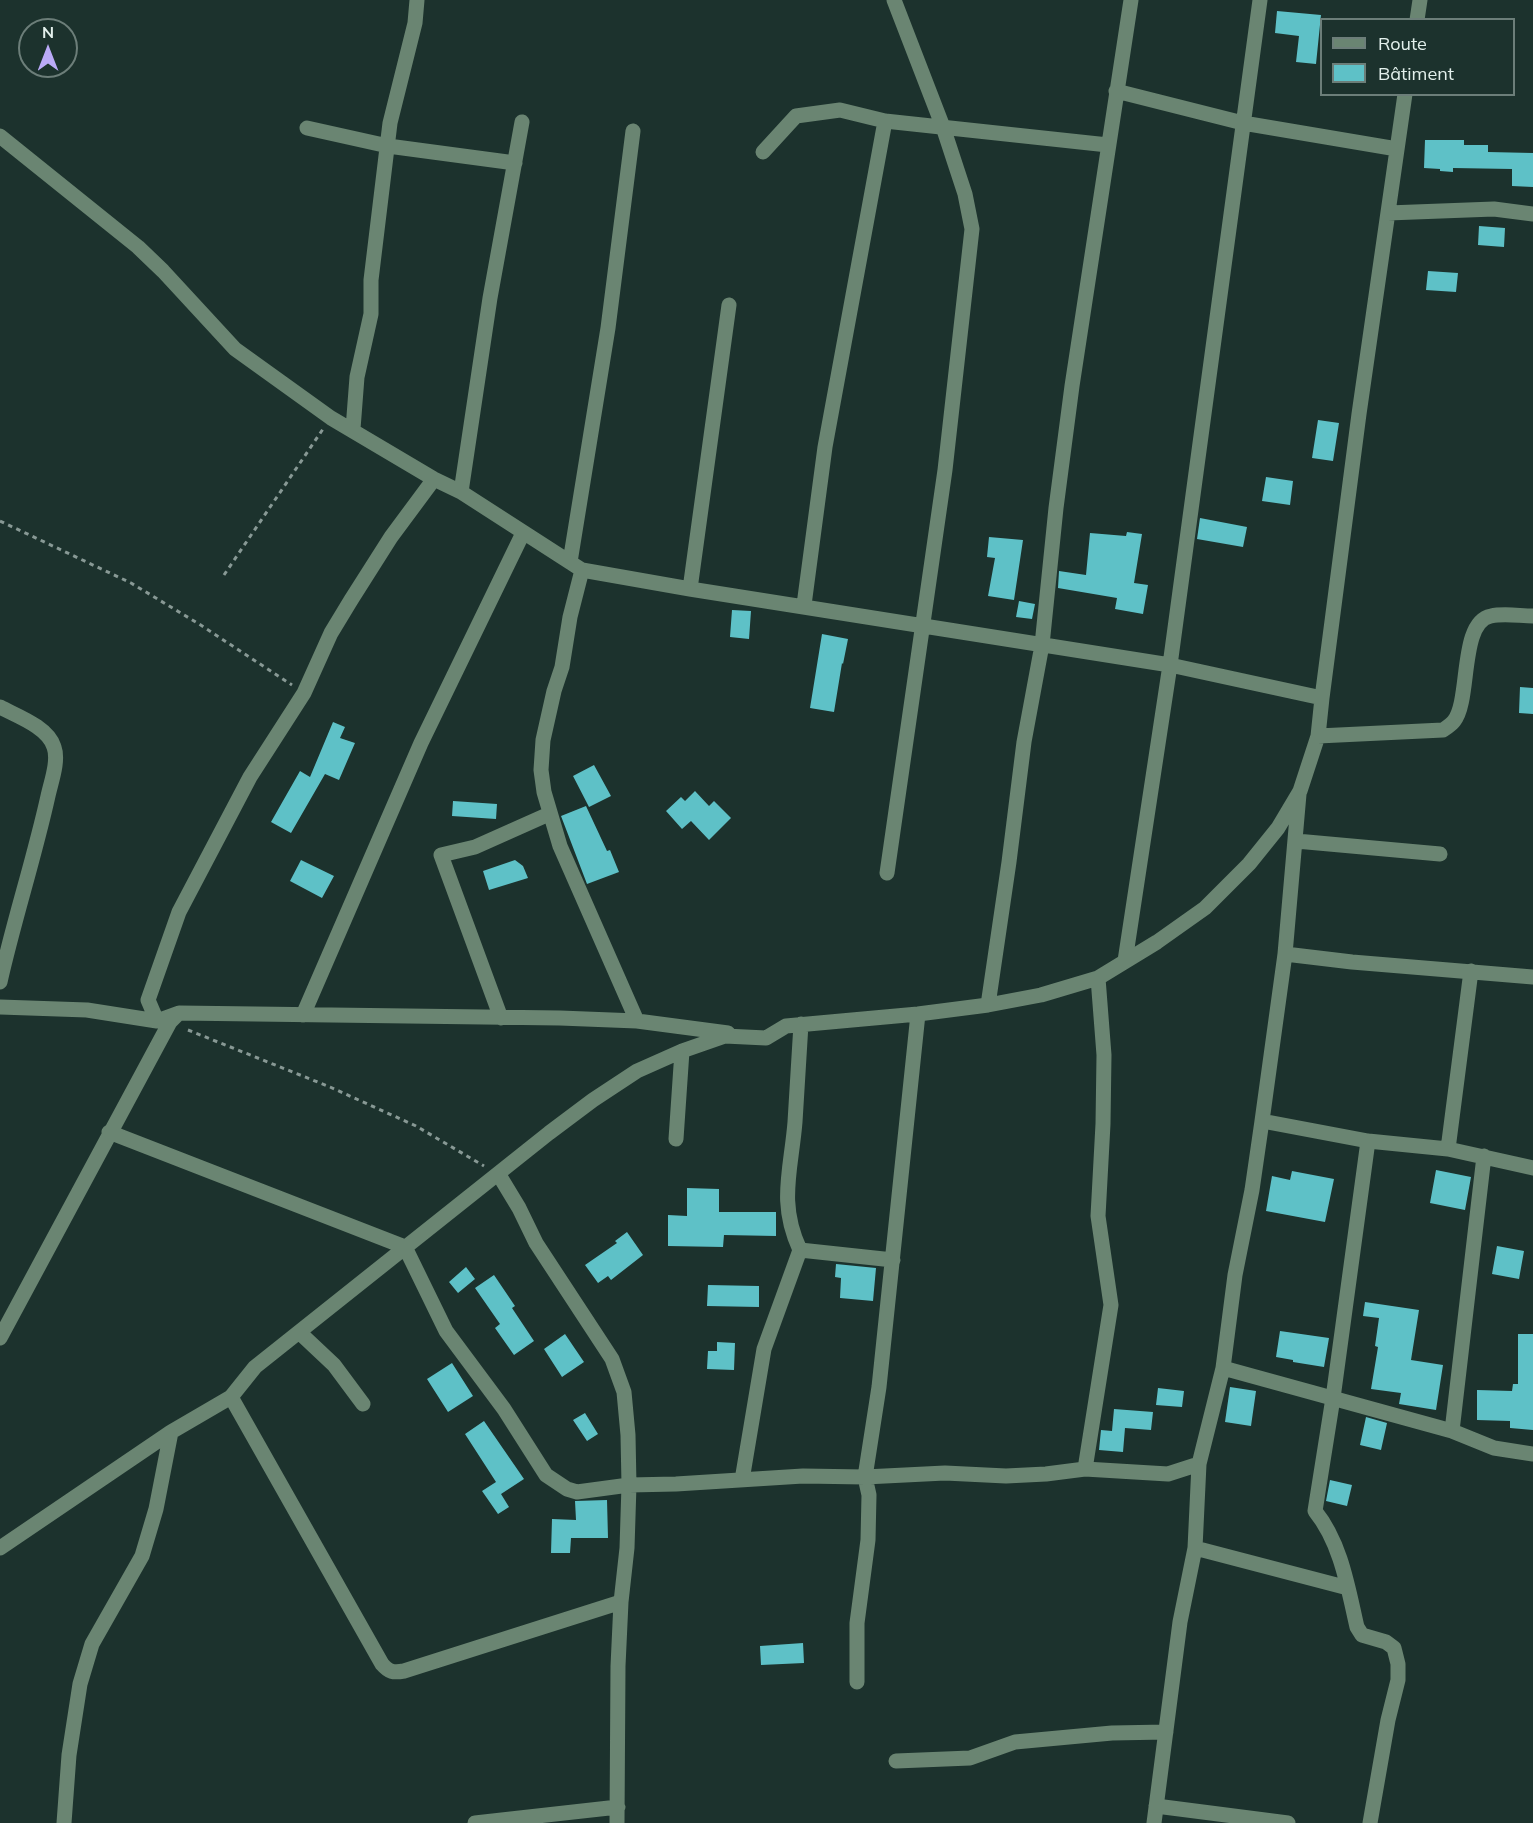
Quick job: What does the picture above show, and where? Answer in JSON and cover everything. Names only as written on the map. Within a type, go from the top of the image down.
[{"type":"street","points":[[353,429],[357,377],[371,314],[370,280],[390,123],[415,23],[417,0]]},
{"type":"street","points":[[887,873],[945,470],[972,230],[965,194],[943,127],[894,0]]},
{"type":"street","points":[[988,1005],[1023,742],[1042,645],[1059,486],[1131,0]]},
{"type":"street","points":[[1125,961],[1170,665],[1260,0]]},
{"type":"street","points":[[1417,18],[1420,0]]},
{"type":"street","points":[[1116,91],[1243,123],[1397,149]]},
{"type":"street","points":[[0,1548],[171,1432],[231,1396],[255,1368],[405,1247],[593,1100],[637,1071],[682,1051],[725,1036],[766,1038],[786,1026],[988,1005],[1041,995],[1098,978],[1157,942],[1204,908],[1249,864],[1278,828],[1300,791],[1318,736],[1405,96]]},
{"type":"street","points":[[763,153],[796,116],[840,110],[885,121],[1108,145]]},
{"type":"street","points":[[804,605],[825,447],[885,121]]},
{"type":"street","points":[[461,492],[490,298],[522,122]]},
{"type":"street","points":[[307,128],[388,146],[515,163]]},
{"type":"street","points":[[633,130],[570,617],[562,667],[543,740],[541,770],[549,814],[560,846],[637,1021]]},
{"type":"street","points":[[0,136],[138,247],[235,349],[331,418],[461,492],[576,566],[690,589],[804,605],[1170,665],[1322,698]]},
{"type":"street","points":[[1388,213],[1494,209],[1533,214]]},
{"type":"street","points":[[690,589],[729,305]]},
{"type":"street","points":[[168,1019],[148,1000],[178,912],[250,777],[304,693],[332,633],[391,537],[434,478]]},
{"type":"street","points":[[303,1015],[421,743],[523,533]]},
{"type":"street","points":[[1318,736],[1443,730],[1454,721],[1460,707],[1470,646],[1479,622],[1490,616],[1533,616]]},
{"type":"street","points":[[0,707],[41,730],[55,748],[51,781],[37,845],[0,982]]},
{"type":"street","points":[[1154,1823],[1180,1622],[1195,1548],[1199,1464],[1223,1368],[1235,1275],[1252,1190],[1262,1121],[1285,954],[1300,791]]},
{"type":"street","points":[[501,1018],[441,855],[475,847],[549,814]]},
{"type":"street","points":[[1296,841],[1440,854]]},
{"type":"street","points":[[1285,954],[1352,963],[1533,977]]},
{"type":"street","points":[[1448,1149],[1471,971]]},
{"type":"street","points":[[1085,1469],[1111,1305],[1098,1216],[1104,1055],[1098,978]]},
{"type":"street","points":[[0,1007],[87,1010],[168,1019],[303,1015],[637,1021],[766,1038]]},
{"type":"street","points":[[857,1682],[857,1623],[868,1540],[870,1495],[865,1477],[879,1387],[918,1014]]},
{"type":"street","points":[[0,1338],[168,1019]]},
{"type":"street","points":[[742,1480],[764,1349],[800,1251],[791,1232],[786,1199],[795,1124],[801,1024]]},
{"type":"street","points":[[676,1139],[682,1051]]},
{"type":"street","points":[[1262,1121],[1368,1141],[1448,1149],[1533,1168]]},
{"type":"street","points":[[109,1132],[405,1247],[446,1331],[504,1409],[546,1475],[567,1489],[577,1492],[629,1485],[676,1485],[803,1476],[865,1477],[945,1473],[1026,1475],[1085,1469],[1168,1474],[1199,1464]]},
{"type":"street","points":[[1368,1141],[1315,1511],[1326,1524],[1336,1548],[1357,1627],[1362,1635],[1386,1641],[1394,1648],[1398,1664],[1398,1680],[1388,1720],[1370,1823]]},
{"type":"street","points":[[1452,1431],[1484,1156]]},
{"type":"street","points":[[499,1174],[536,1243],[612,1359],[624,1392],[629,1485],[627,1548],[621,1602],[618,1666],[617,1823]]},
{"type":"street","points":[[800,1251],[893,1260]]},
{"type":"street","points":[[300,1333],[334,1365],[363,1404]]},
{"type":"street","points":[[1223,1368],[1452,1431],[1494,1448],[1533,1454]]},
{"type":"street","points":[[231,1396],[381,1664],[388,1671],[404,1671],[621,1602]]},
{"type":"street","points":[[64,1823],[69,1755],[80,1684],[92,1644],[142,1556],[156,1509],[171,1432]]},
{"type":"street","points":[[1195,1548],[1348,1587]]},
{"type":"street","points":[[896,1761],[970,1758],[1015,1742],[1112,1733],[1166,1732]]},
{"type":"street","points":[[1156,1806],[1288,1823]]},
{"type":"street","points":[[476,1823],[618,1807]]},
{"type":"path","points":[[224,575],[331,418]]},
{"type":"path","points":[[0,521],[131,583],[200,624],[304,693]]},
{"type":"path","points":[[168,1019],[416,1126],[499,1174]]},
{"type":"building","points":[[1277,11],[1321,15],[1316,64],[1296,62],[1299,36],[1275,33]]},
{"type":"building","points":[[1425,140],[1464,140],[1464,145],[1488,145],[1488,152],[1533,153],[1533,187],[1512,186],[1512,169],[1453,168],[1453,172],[1424,168]]},
{"type":"building","points":[[1479,226],[1505,228],[1504,247],[1478,245]]},
{"type":"building","points":[[1428,271],[1458,273],[1456,292],[1426,290]]},
{"type":"building","points":[[1318,420],[1339,423],[1333,461],[1312,458]]},
{"type":"building","points":[[1266,477],[1293,481],[1290,505],[1262,501]]},
{"type":"building","points":[[1200,518],[1247,527],[1243,547],[1197,539]]},
{"type":"building","points":[[1127,532],[1142,534],[1134,583],[1148,585],[1143,614],[1115,609],[1117,598],[1058,588],[1059,571],[1086,575],[1090,533],[1126,536]]},
{"type":"building","points":[[989,537],[1023,540],[1014,600],[988,596],[995,558],[987,557]]},
{"type":"building","points":[[1019,601],[1035,604],[1032,619],[1016,617]]},
{"type":"building","points":[[732,610],[751,611],[749,639],[730,637]]},
{"type":"building","points":[[822,634],[848,639],[834,712],[810,708]]},
{"type":"building","points":[[1520,687],[1533,688],[1533,714],[1519,713]]},
{"type":"building","points":[[333,722],[345,727],[340,738],[355,743],[339,780],[325,774],[291,833],[271,822],[300,771],[310,777]]},
{"type":"building","points":[[594,765],[611,796],[589,807],[573,776]]},
{"type":"building","points":[[695,791],[709,806],[714,801],[731,818],[709,840],[691,821],[682,829],[666,811],[681,797],[685,801]]},
{"type":"building","points":[[453,801],[497,804],[496,819],[452,816]]},
{"type":"building","points":[[586,806],[619,872],[587,884],[561,816]]},
{"type":"building","points":[[301,860],[334,876],[322,898],[290,881]]},
{"type":"building","points":[[515,860],[523,866],[528,878],[489,890],[483,871]]},
{"type":"building","points":[[1436,1170],[1471,1177],[1465,1210],[1430,1203]]},
{"type":"building","points":[[1292,1171],[1334,1179],[1325,1222],[1266,1211],[1272,1176],[1290,1180]]},
{"type":"building","points":[[687,1188],[719,1189],[719,1212],[776,1212],[776,1236],[724,1235],[723,1247],[668,1246],[668,1215],[687,1216]]},
{"type":"building","points":[[627,1232],[643,1255],[611,1280],[608,1276],[598,1283],[585,1265],[617,1243],[615,1241]]},
{"type":"building","points":[[1497,1246],[1524,1251],[1519,1279],[1492,1274]]},
{"type":"building","points":[[836,1264],[876,1268],[873,1301],[840,1298],[841,1278],[835,1277]]},
{"type":"building","points":[[466,1267],[475,1279],[458,1293],[449,1282]]},
{"type":"building","points":[[494,1275],[515,1306],[512,1308],[534,1341],[514,1355],[495,1328],[500,1324],[475,1288]]},
{"type":"building","points":[[708,1285],[759,1286],[759,1307],[707,1306]]},
{"type":"building","points":[[1365,1302],[1419,1310],[1411,1360],[1443,1365],[1436,1410],[1399,1404],[1401,1393],[1371,1389],[1378,1347],[1375,1346],[1379,1318],[1363,1316]]},
{"type":"building","points":[[1280,1331],[1329,1338],[1324,1367],[1276,1357]]},
{"type":"building","points":[[565,1334],[584,1362],[562,1377],[544,1349]]},
{"type":"building","points":[[1518,1334],[1533,1334],[1533,1430],[1510,1428],[1510,1421],[1477,1420],[1477,1390],[1512,1391],[1513,1384],[1518,1384]]},
{"type":"building","points":[[717,1342],[735,1343],[734,1370],[707,1369],[708,1351],[717,1351]]},
{"type":"building","points":[[452,1363],[473,1396],[448,1412],[427,1379]]},
{"type":"building","points":[[1230,1387],[1256,1391],[1251,1426],[1225,1422]]},
{"type":"building","points":[[1158,1388],[1184,1391],[1182,1407],[1156,1405]]},
{"type":"building","points":[[1114,1409],[1153,1412],[1151,1430],[1125,1428],[1123,1452],[1099,1450],[1101,1430],[1112,1431]]},
{"type":"building","points":[[585,1413],[598,1434],[587,1441],[573,1420]]},
{"type":"building","points":[[1366,1417],[1387,1423],[1381,1450],[1360,1445]]},
{"type":"building","points":[[484,1421],[524,1479],[501,1494],[509,1507],[498,1514],[482,1491],[496,1482],[465,1434]]},
{"type":"building","points":[[1330,1480],[1352,1485],[1347,1506],[1326,1501]]},
{"type":"building","points":[[607,1500],[608,1538],[571,1538],[570,1553],[551,1553],[552,1519],[576,1520],[575,1501]]},
{"type":"building","points":[[803,1643],[804,1663],[761,1665],[760,1646]]}]
